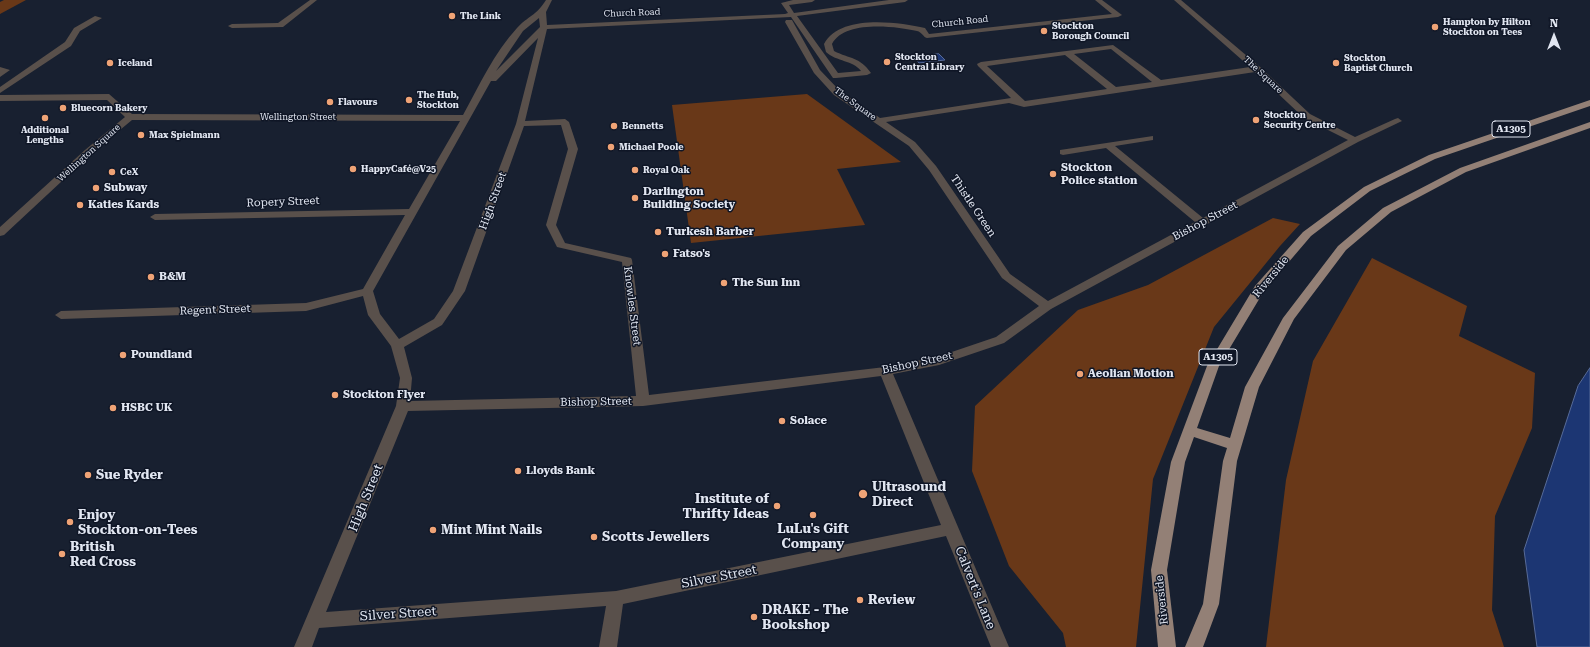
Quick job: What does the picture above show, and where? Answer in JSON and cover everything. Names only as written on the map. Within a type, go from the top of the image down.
[{"type":"main road","name":"Riverside","points":[[1167,647],[1160,570],[1178,462],[1213,366],[1259,289],[1307,234],[1367,188],[1432,157],[1505,130],[1590,103]]},
{"type":"main road","name":"A1305","points":[[1194,647],[1211,604],[1230,461],[1252,387],[1289,318],[1342,248],[1387,210],[1463,170],[1527,146],[1590,125]]},
{"type":"main road","points":[[1189,430],[1234,445]]},
{"type":"street","points":[[232,26],[280,25],[314,0]]},
{"type":"street","points":[[367,291],[483,90],[499,59],[520,29],[542,12],[549,0]]},
{"type":"street","name":"Church Road","points":[[812,0],[784,3],[789,16],[836,76],[867,73],[859,63],[844,59],[830,52],[828,44],[832,36],[842,30],[880,23],[922,30],[927,36],[1118,15],[1098,0]]},
{"type":"street","name":"Church Road","points":[[544,27],[789,16],[905,0]]},
{"type":"street","name":"The Square","points":[[1177,0],[1257,69],[1307,116],[1328,128],[1355,140]]},
{"type":"street","name":"High Street","points":[[397,345],[438,322],[459,291],[520,124],[544,27],[542,12]]},
{"type":"street","name":"The Square","points":[[789,16],[818,71],[837,93],[878,121],[1009,100],[1024,104]]},
{"type":"street","points":[[0,91],[68,44],[78,30],[98,18]]},
{"type":"street","points":[[483,90],[544,27]]},
{"type":"street","points":[[1159,83],[1113,47],[981,64],[1010,93],[1024,104],[1257,69]]},
{"type":"street","points":[[1067,53],[1114,90]]},
{"type":"street","points":[[0,69],[6,70],[0,75]]},
{"type":"street","name":"Wellington Square","points":[[0,98],[109,97],[130,117],[88,152],[0,233]]},
{"type":"street","name":"Wellington Street","points":[[130,117],[466,118]]},
{"type":"street","name":"Thistle Green","points":[[878,121],[912,144],[933,168],[1006,276],[1047,306]]},
{"type":"street","name":"Bishop Street","points":[[403,406],[643,401],[885,371],[939,361],[1000,340],[1047,306],[1355,140],[1398,121]]},
{"type":"street","name":"Knowles Street","points":[[520,124],[565,122],[573,149],[551,225],[561,245],[627,260],[643,401]]},
{"type":"street","points":[[1063,152],[1150,138]]},
{"type":"street","points":[[1108,145],[1203,223]]},
{"type":"street","name":"Ropery Street","points":[[155,217],[412,212]]},
{"type":"street","name":"High Street","points":[[303,647],[403,406],[406,378],[397,345],[374,315],[367,291]]},
{"type":"street","name":"Regent Street","points":[[61,315],[306,307],[367,291]]},
{"type":"street","points":[[885,371],[951,529]]},
{"type":"street","name":"Silver Street","points":[[314,621],[616,598],[951,529]]},
{"type":"street","name":"Calvert's Lane","points":[[951,529],[1000,647]]},
{"type":"street","points":[[608,647],[616,598]]},
{"type":"shaded area","points":[[4,0],[26,0],[0,14],[0,2]]},
{"type":"shaded area","points":[[807,94],[901,162],[837,169],[865,225],[691,243],[672,105]]},
{"type":"shaded area","points":[[1273,218],[1300,224],[1280,246],[1214,327],[1153,479],[1136,647],[1066,647],[1063,633],[1009,566],[972,471],[975,406],[1078,310],[1148,285]]},
{"type":"shaded area","points":[[1372,258],[1467,306],[1459,336],[1535,373],[1532,428],[1495,516],[1492,610],[1504,647],[1266,647],[1286,480],[1313,361]]},
{"type":"water","points":[[939,54],[945,60],[919,63],[914,57]]},
{"type":"water","points":[[1590,368],[1590,647],[1537,647],[1524,550],[1578,386]]},
{"type":"place","name":"The Link","points":[[452,16]]},
{"type":"place","name":"Hampton by Hilton Stockton on Tees","points":[[1435,27]]},
{"type":"place","name":"Stockton Borough Council","points":[[1044,31]]},
{"type":"place","name":"Stockton Central Library","points":[[887,62]]},
{"type":"place","name":"Iceland","points":[[110,63]]},
{"type":"place","name":"Stockton Baptist Church","points":[[1336,63]]},
{"type":"place","name":"The Hub, Stockton","points":[[409,100]]},
{"type":"place","name":"Flavours","points":[[330,102]]},
{"type":"place","name":"Bluecorn Bakery","points":[[63,108]]},
{"type":"place","name":"Additional Lengths","points":[[45,118]]},
{"type":"place","name":"Stockton Security Centre","points":[[1256,120]]},
{"type":"place","name":"Bennetts","points":[[614,126]]},
{"type":"place","name":"Max Spielmann","points":[[141,135]]},
{"type":"place","name":"Michael Poole","points":[[611,147]]},
{"type":"place","name":"HappyCafé@V25","points":[[353,169]]},
{"type":"place","name":"Royal Oak","points":[[635,170]]},
{"type":"place","name":"CeX","points":[[112,172]]},
{"type":"place","name":"Stockton Police station","points":[[1053,174]]},
{"type":"place","name":"Subway","points":[[96,188]]},
{"type":"place","name":"Darlington Building Society","points":[[635,198]]},
{"type":"place","name":"Katies Kards","points":[[80,205]]},
{"type":"place","name":"Turkesh Barber","points":[[658,232]]},
{"type":"place","name":"Fatso's","points":[[665,254]]},
{"type":"place","name":"B&M","points":[[151,277]]},
{"type":"place","name":"The Sun Inn","points":[[724,283]]},
{"type":"place","name":"Poundland","points":[[123,355]]},
{"type":"place","name":"Aeolian Motion","points":[[1080,374]]},
{"type":"place","name":"Stockton Flyer","points":[[335,395]]},
{"type":"place","name":"HSBC UK","points":[[113,408]]},
{"type":"place","name":"Solace","points":[[782,421]]},
{"type":"place","name":"Lloyds Bank","points":[[518,471]]},
{"type":"place","name":"Sue Ryder","points":[[88,475]]},
{"type":"place","name":"Ultrasound Direct","points":[[863,494]]},
{"type":"place","name":"Institute of Thrifty Ideas","points":[[777,506]]},
{"type":"place","name":"LuLu's Gift Company","points":[[813,515]]},
{"type":"place","name":"Enjoy Stockton-on-Tees","points":[[70,522]]},
{"type":"place","name":"Mint Mint Nails","points":[[433,530]]},
{"type":"place","name":"Scotts Jewellers","points":[[594,537]]},
{"type":"place","name":"British Red Cross","points":[[62,554]]},
{"type":"place","name":"Review","points":[[860,600]]},
{"type":"place","name":"DRAKE - The Bookshop","points":[[754,617]]}]
